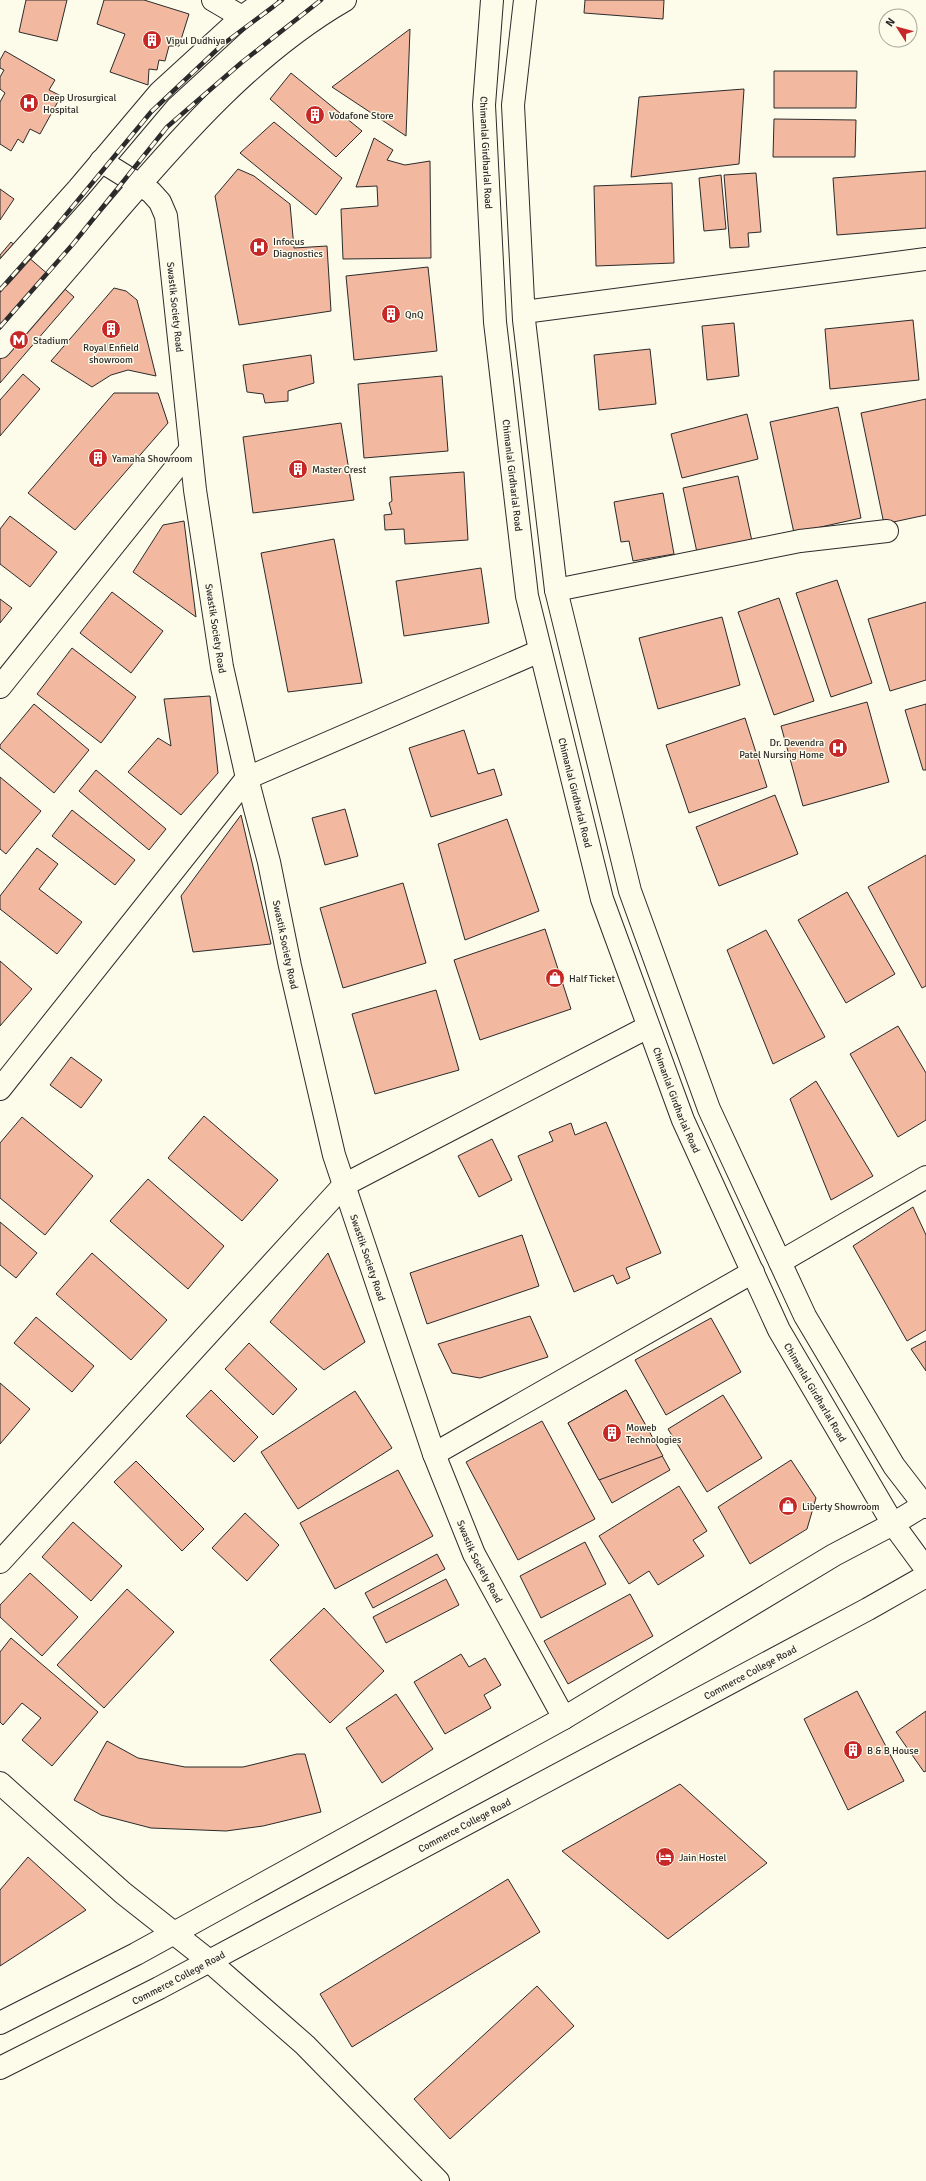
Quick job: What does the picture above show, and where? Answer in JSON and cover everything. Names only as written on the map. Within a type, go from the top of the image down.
[{"type":"main road","points":[[213,0],[242,17]]},
{"type":"main road","points":[[0,276],[160,92],[242,17],[266,0]]},
{"type":"main road","points":[[0,347],[169,151],[234,85],[287,40],[345,0]]},
{"type":"main road","name":"Chimanlal Girdharlal Road","points":[[492,0],[484,105],[495,322],[527,596],[602,899],[682,1120],[779,1330],[892,1524],[926,1569]]},
{"type":"main road","points":[[0,2023],[136,1954],[564,1718],[834,1555],[925,1505],[894,1466],[805,1316],[709,1109],[630,891],[556,590],[524,312],[513,105],[525,0]]},
{"type":"main road","name":"Swastik Society Road","points":[[101,161],[140,184],[160,202],[166,216],[190,450],[222,667],[247,778],[269,862],[295,989],[334,1155],[434,1454],[474,1554],[564,1718]]},
{"type":"main road","points":[[524,312],[926,259]]},
{"type":"main road","points":[[0,687],[190,450]]},
{"type":"main road","points":[[556,590],[800,541],[887,531]]},
{"type":"main road","points":[[0,1089],[247,778],[540,651]]},
{"type":"main road","points":[[0,1562],[344,1185],[648,1027]]},
{"type":"main road","points":[[780,1262],[926,1178]]},
{"type":"main road","points":[[434,1454],[752,1272]]},
{"type":"main road","name":"Commerce College Road","points":[[0,2068],[159,1988],[208,1960],[868,1609],[926,1576]]},
{"type":"main road","points":[[0,1783],[123,1893],[208,1960],[305,2045],[438,2181]]},
{"type":"building","points":[[26,0],[67,0],[57,41],[19,32]]},
{"type":"building","name":"Vipul Dudhiya","points":[[104,0],[144,0],[189,14],[179,46],[169,46],[165,61],[159,60],[157,70],[149,69],[148,85],[110,72],[125,34],[97,24]]},
{"type":"building","points":[[585,0],[664,0],[663,19],[584,13]]},
{"type":"building","points":[[410,29],[406,136],[332,87]]},
{"type":"building","name":"Deep Urosurgical Hospital","points":[[5,51],[55,80],[49,90],[61,96],[40,134],[30,129],[23,143],[18,139],[11,151],[0,144],[0,102],[5,93],[0,89],[0,77],[4,70],[0,68],[0,60]]},
{"type":"building","points":[[774,71],[857,71],[856,108],[774,108]]},
{"type":"building","name":"Vodafone Store","points":[[291,73],[362,131],[336,157],[270,99]]},
{"type":"building","points":[[744,89],[739,164],[631,177],[639,97]]},
{"type":"building","points":[[774,119],[856,120],[855,157],[773,157]]},
{"type":"building","points":[[274,122],[342,178],[316,215],[240,153]]},
{"type":"building","points":[[374,138],[393,150],[387,160],[405,165],[430,161],[431,258],[343,259],[341,209],[378,206],[377,186],[356,187]]},
{"type":"building","name":"Infocus Diagnostics","points":[[238,169],[254,176],[290,204],[294,248],[327,246],[331,311],[239,325],[215,196]]},
{"type":"building","points":[[926,171],[926,228],[837,235],[833,178]]},
{"type":"building","points":[[756,173],[761,232],[748,233],[749,247],[730,248],[724,175]]},
{"type":"building","points":[[721,175],[726,229],[704,231],[699,178]]},
{"type":"building","points":[[672,183],[674,263],[596,266],[594,186]]},
{"type":"building","points":[[0,189],[14,199],[0,220]]},
{"type":"building","name":"Stadium","points":[[11,242],[74,297],[0,383],[0,255]]},
{"type":"building","name":"QnQ","points":[[428,267],[437,351],[354,360],[346,276]]},
{"type":"building","name":"Royal Enfield showroom","points":[[114,288],[126,291],[137,300],[156,376],[128,370],[111,375],[92,387],[51,361]]},
{"type":"building","points":[[913,320],[919,380],[830,389],[825,329]]},
{"type":"building","points":[[734,323],[739,376],[707,380],[702,326]]},
{"type":"building","points":[[650,349],[656,404],[599,410],[594,355]]},
{"type":"building","points":[[311,355],[314,383],[288,391],[288,401],[265,403],[263,394],[247,392],[243,365]]},
{"type":"building","points":[[23,374],[40,389],[0,436],[0,400]]},
{"type":"building","points":[[442,376],[448,451],[364,458],[358,384]]},
{"type":"building","name":"Yamaha Showroom","points":[[114,393],[158,393],[168,423],[75,530],[28,493]]},
{"type":"building","points":[[926,399],[926,515],[884,524],[861,413]]},
{"type":"building","points":[[838,407],[861,518],[794,533],[770,422]]},
{"type":"building","points":[[747,414],[758,459],[682,478],[671,434]]},
{"type":"building","name":"Master Crest","points":[[341,423],[354,500],[253,513],[243,437]]},
{"type":"building","points":[[464,472],[468,540],[405,544],[404,529],[385,530],[384,515],[392,514],[389,503],[392,501],[390,477]]},
{"type":"building","points":[[738,476],[753,546],[698,557],[683,488]]},
{"type":"building","points":[[663,493],[674,554],[633,561],[629,541],[621,542],[614,502]]},
{"type":"building","points":[[10,516],[57,552],[30,587],[0,564],[0,529]]},
{"type":"building","points":[[184,521],[196,617],[133,572],[163,525]]},
{"type":"building","points":[[334,539],[362,683],[288,692],[261,553]]},
{"type":"building","points":[[481,568],[489,623],[404,636],[396,581]]},
{"type":"building","points":[[837,580],[872,683],[831,697],[796,593]]},
{"type":"building","points":[[112,592],[163,631],[131,673],[80,633]]},
{"type":"building","points":[[779,598],[814,701],[774,715],[738,612]]},
{"type":"building","points":[[0,599],[12,608],[0,623]]},
{"type":"building","points":[[926,602],[926,680],[890,691],[868,619]]},
{"type":"building","points":[[722,617],[740,685],[658,709],[639,638]]},
{"type":"building","points":[[72,648],[136,697],[101,743],[37,694]]},
{"type":"building","points":[[210,696],[218,773],[181,815],[128,772],[158,738],[171,746],[164,699]]},
{"type":"building","points":[[867,702],[889,782],[803,806],[781,726]]},
{"type":"building","points":[[34,704],[89,750],[54,793],[0,748],[0,745]]},
{"type":"building","points":[[926,704],[926,770],[923,770],[905,710]]},
{"type":"building","points":[[745,718],[767,787],[689,813],[666,745]]},
{"type":"building","points":[[464,730],[478,774],[494,769],[502,795],[431,817],[409,748]]},
{"type":"building","points":[[96,770],[166,829],[149,850],[79,791]]},
{"type":"building","points":[[0,777],[41,811],[6,854],[0,849]]},
{"type":"building","points":[[775,795],[798,854],[719,886],[696,827]]},
{"type":"building","points":[[345,809],[358,856],[325,865],[312,818]]},
{"type":"building","points":[[72,810],[135,860],[115,885],[52,836]]},
{"type":"building","points":[[241,815],[271,944],[193,952],[181,896]]},
{"type":"building","points":[[507,819],[539,911],[465,940],[438,844]]},
{"type":"building","points":[[37,848],[58,864],[39,889],[82,922],[57,954],[0,909],[0,896]]},
{"type":"building","points":[[926,855],[926,986],[922,988],[868,887]]},
{"type":"building","points":[[403,883],[426,963],[343,988],[320,908]]},
{"type":"building","points":[[847,892],[895,974],[846,1003],[798,920]]},
{"type":"building","points":[[545,929],[571,1009],[480,1040],[454,960]]},
{"type":"building","points":[[766,930],[825,1037],[773,1064],[727,950]]},
{"type":"building","points":[[0,961],[32,989],[0,1026]]},
{"type":"building","points":[[436,990],[459,1070],[375,1094],[352,1014]]},
{"type":"building","points":[[898,1026],[926,1073],[926,1120],[898,1137],[850,1054]]},
{"type":"building","points":[[71,1057],[102,1080],[81,1108],[50,1085]]},
{"type":"building","points":[[816,1081],[873,1176],[831,1200],[790,1099]]},
{"type":"building","points":[[204,1116],[278,1180],[242,1221],[168,1158]]},
{"type":"building","points":[[22,1117],[93,1176],[45,1235],[0,1198],[0,1143]]},
{"type":"building","points":[[606,1122],[661,1253],[626,1268],[630,1278],[617,1284],[613,1275],[574,1292],[518,1156],[553,1141],[549,1132],[571,1123],[575,1135]]},
{"type":"building","points":[[492,1139],[512,1180],[479,1197],[458,1156]]},
{"type":"building","points":[[148,1179],[224,1246],[188,1289],[110,1221]]},
{"type":"building","points":[[913,1207],[926,1235],[926,1330],[907,1341],[853,1246]]},
{"type":"building","points":[[0,1222],[37,1253],[16,1278],[0,1265]]},
{"type":"building","points":[[522,1235],[539,1286],[427,1324],[410,1273]]},
{"type":"building","points":[[92,1253],[167,1320],[131,1360],[56,1294]]},
{"type":"building","points":[[328,1253],[365,1342],[324,1370],[270,1322]]},
{"type":"building","points":[[530,1316],[548,1357],[480,1378],[452,1373],[438,1344]]},
{"type":"building","points":[[36,1317],[94,1366],[72,1392],[14,1343]]},
{"type":"building","points":[[711,1318],[741,1372],[666,1415],[635,1360]]},
{"type":"building","points":[[926,1341],[926,1371],[911,1349]]},
{"type":"building","points":[[249,1343],[297,1389],[273,1415],[225,1369]]},
{"type":"building","points":[[0,1383],[30,1409],[0,1444]]},
{"type":"building","points":[[211,1390],[258,1437],[234,1462],[186,1416]]},
{"type":"building","name":"Moweb Technologies","points":[[626,1390],[670,1470],[612,1503],[568,1423]]},
{"type":"building","name":"Moweb Technologies","points":[[626,1390],[663,1456],[599,1480],[568,1423]]},
{"type":"building","points":[[355,1391],[392,1448],[298,1509],[261,1452]]},
{"type":"building","points":[[723,1395],[762,1458],[707,1492],[668,1429]]},
{"type":"building","points":[[542,1421],[595,1519],[518,1560],[466,1462]]},
{"type":"building","points":[[791,1460],[816,1498],[807,1529],[750,1564],[718,1507]]},
{"type":"building","points":[[136,1461],[204,1529],[182,1551],[114,1482]]},
{"type":"building","points":[[398,1470],[433,1536],[335,1589],[300,1523]]},
{"type":"building","points":[[679,1486],[707,1531],[693,1540],[704,1556],[658,1585],[649,1571],[629,1584],[599,1536]]},
{"type":"building","points":[[245,1513],[279,1545],[247,1581],[212,1548]]},
{"type":"building","points":[[73,1522],[122,1566],[91,1601],[42,1557]]},
{"type":"building","points":[[585,1542],[606,1584],[541,1618],[520,1576]]},
{"type":"building","points":[[437,1554],[445,1569],[373,1608],[365,1593]]},
{"type":"building","points":[[30,1573],[78,1617],[42,1656],[0,1617],[0,1605]]},
{"type":"building","points":[[446,1579],[459,1605],[386,1643],[373,1617]]},
{"type":"building","points":[[127,1589],[174,1632],[104,1708],[57,1665]]},
{"type":"building","points":[[630,1594],[653,1636],[568,1684],[544,1641]]},
{"type":"building","points":[[324,1608],[384,1671],[330,1723],[270,1660]]},
{"type":"building","points":[[11,1638],[98,1712],[52,1766],[22,1740],[41,1718],[22,1703],[3,1725],[0,1722],[0,1652]]},
{"type":"building","points":[[461,1654],[469,1667],[485,1658],[501,1685],[484,1695],[491,1708],[445,1734],[414,1682]]},
{"type":"building","name":"B & B House","points":[[857,1691],[904,1781],[848,1810],[804,1719]]},
{"type":"building","points":[[396,1694],[433,1749],[382,1783],[346,1728]]},
{"type":"building","points":[[926,1711],[926,1771],[924,1772],[896,1732]]},
{"type":"building","points":[[107,1741],[138,1758],[185,1767],[243,1767],[297,1754],[305,1754],[321,1812],[263,1826],[226,1831],[151,1828],[101,1815],[74,1800]]},
{"type":"building","name":"Jain Hostel","points":[[680,1784],[767,1863],[668,1939],[562,1851]]},
{"type":"building","points":[[28,1857],[86,1910],[0,1966],[0,1890]]},
{"type":"building","points":[[508,1879],[540,1932],[352,2047],[320,1994]]},
{"type":"building","points":[[537,1986],[574,2026],[450,2139],[414,2099]]},
{"type":"railway","points":[[0,290],[55,228],[151,112],[222,45],[282,0]]},
{"type":"railway","points":[[0,327],[73,244],[167,127],[241,63],[321,0]]},
{"type":"place","name":"Vipul Dudhiya","points":[[152,40]]},
{"type":"place","name":"Deep Urosurgical Hospital","points":[[29,103]]},
{"type":"place","name":"Vodafone Store","points":[[315,115]]},
{"type":"place","name":"Infocus Diagnostics","points":[[259,247]]},
{"type":"place","name":"QnQ","points":[[391,314]]},
{"type":"place","name":"Royal Enfield showroom","points":[[111,329]]},
{"type":"place","name":"Stadium","points":[[19,340]]},
{"type":"place","name":"Yamaha Showroom","points":[[98,458]]},
{"type":"place","name":"Master Crest","points":[[298,469]]},
{"type":"place","name":"Dr. Devendra Patel Nursing Home","points":[[838,748]]},
{"type":"place","name":"Half Ticket","points":[[555,978]]},
{"type":"place","name":"Moweb Technologies","points":[[612,1433]]},
{"type":"place","name":"Liberty Showroom","points":[[788,1506]]},
{"type":"place","name":"B & B House","points":[[853,1750]]},
{"type":"place","name":"Jain Hostel","points":[[665,1857]]}]
